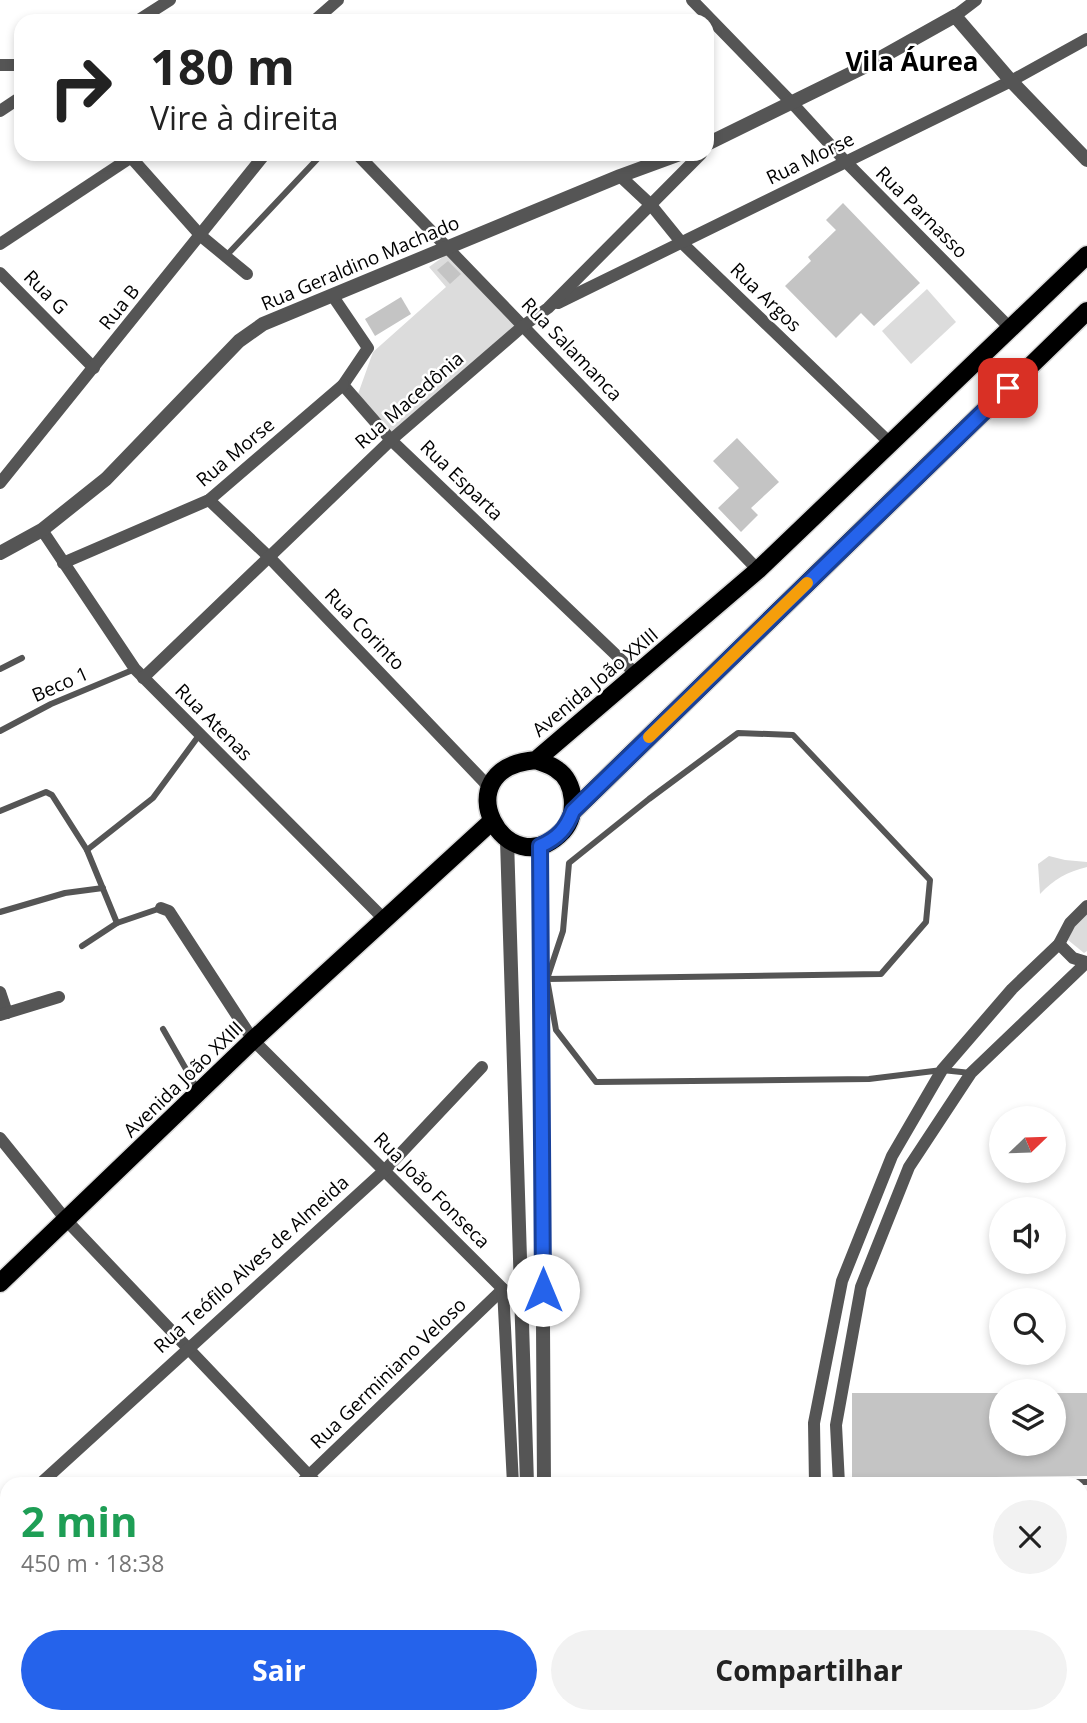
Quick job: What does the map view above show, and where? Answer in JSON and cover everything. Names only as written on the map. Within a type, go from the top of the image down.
[{"type":"main road","name":"Avenida João XXIII","points":[[490,788],[500,772],[517,762],[536,760],[758,570],[1087,255]]},
{"type":"main road","points":[[490,788],[487,805],[491,822],[506,840],[525,847],[540,846],[555,839],[567,827],[573,811],[1087,311]]},
{"type":"main road","points":[[536,760],[558,769],[571,788],[573,811]]},
{"type":"main road","name":"Avenida João XXIII","points":[[0,1283],[253,1040],[491,822]]},
{"type":"street","points":[[148,14],[170,0]]},
{"type":"street","points":[[322,14],[338,0]]},
{"type":"street","name":"Rua Parnasso","points":[[692,0],[706,14]]},
{"type":"street","points":[[714,143],[864,67],[954,16],[969,2]]},
{"type":"street","points":[[954,16],[1011,81],[1087,160]]},
{"type":"street","name":"Rua Parnasso","points":[[714,23],[846,162],[1010,328]]},
{"type":"street","name":"Rua Morse","points":[[548,308],[1011,81],[1087,39]]},
{"type":"street","points":[[0,244],[123,161]]},
{"type":"street","points":[[137,161],[201,236],[247,274]]},
{"type":"street","name":"Rua B","points":[[0,483],[260,161]]},
{"type":"street","name":"Rua Salamanca","points":[[364,161],[758,570]]},
{"type":"street","name":"Rua Geraldino Machado","points":[[0,552],[42,530],[106,479],[239,341],[263,324],[661,161]]},
{"type":"street","name":"Rua Macedônia","points":[[139,674],[391,439],[523,326],[548,308],[694,161]]},
{"type":"street","name":"Rua Argos","points":[[620,176],[651,205],[681,242],[890,443]]},
{"type":"street","name":"Rua G","points":[[0,274],[94,368]]},
{"type":"street","points":[[332,295],[368,348],[343,385]]},
{"type":"street","name":"Rua Morse","points":[[63,564],[209,500],[343,385]]},
{"type":"street","name":"Rua Esparta","points":[[343,385],[391,439],[637,675]]},
{"type":"street","name":"Rua Corinto","points":[[209,500],[268,556],[490,788]]},
{"type":"street","name":"Rua Atenas","points":[[42,530],[139,674],[384,919]]},
{"type":"street","points":[[506,840],[527,1477]]},
{"type":"street","points":[[540,846],[544,1477]]},
{"type":"street","points":[[814,1477],[814,1423],[842,1281],[892,1156],[942,1070],[1012,989],[1059,944],[1070,923],[1087,906]]},
{"type":"street","name":"Rua João Fonseca","points":[[161,908],[169,911],[253,1040],[503,1289]]},
{"type":"street","points":[[838,1477],[836,1425],[860,1287],[909,1167],[971,1073],[1086,962],[1073,958],[1059,944]]},
{"type":"street","points":[[0,992],[4,1014],[59,997]]},
{"type":"street","name":"Rua Teófilo Alves de Almeida","points":[[48,1477],[385,1170],[482,1067]]},
{"type":"street","points":[[0,1138],[67,1221],[305,1477]]},
{"type":"street","points":[[842,1281],[860,1287]]},
{"type":"street","points":[[503,1289],[513,1477]]},
{"type":"street","name":"Rua Germiniano Veloso","points":[[313,1477],[503,1289]]},
{"type":"lane","points":[[226,256],[315,161]]},
{"type":"lane","points":[[0,669],[22,658]]},
{"type":"lane","name":"Beco 1","points":[[0,731],[51,704],[139,674]]},
{"type":"lane","points":[[547,979],[881,974],[926,922],[930,880],[793,736],[738,733],[569,863],[563,931],[547,979],[556,1030],[596,1082],[869,1079],[942,1070],[971,1073]]},
{"type":"lane","points":[[87,850],[153,798],[200,734]]},
{"type":"lane","points":[[0,811],[49,793],[87,850],[117,923]]},
{"type":"lane","points":[[0,912],[65,893],[103,888]]},
{"type":"lane","points":[[82,946],[117,923],[161,908]]},
{"type":"lane","points":[[163,1029],[199,1092]]},
{"type":"shaded area","points":[[447,254],[517,324],[392,433],[358,394],[373,352],[446,287],[429,267]]},
{"type":"shaded area","points":[[927,289],[956,322],[911,364],[882,331]]},
{"type":"shaded area","points":[[1049,856],[1087,862],[1087,867],[1061,877],[1040,894],[1038,864]]},
{"type":"shaded area","points":[[1087,912],[1087,951],[1084,953],[1068,940],[1078,918]]},
{"type":"building","points":[[843,203],[920,283],[874,326],[861,313],[836,338],[785,286],[811,261],[808,257],[836,230],[826,220]]},
{"type":"building","points":[[448,261],[461,274],[450,284],[437,270]]},
{"type":"building","points":[[401,297],[411,314],[375,336],[365,319]]},
{"type":"building","points":[[737,438],[779,482],[751,508],[758,515],[741,532],[718,508],[739,488],[713,461]]},
{"type":"building","points":[[852,1393],[989,1393],[989,1456],[1066,1456],[1066,1393],[1087,1393],[1087,1476],[852,1477]]},
{"type":"slow traffic","points":[[649,737],[807,583]]},
{"type":"district","name":"Vila Áurea","points":[[912,61]]},
{"type":"route","points":[[543,1290],[540,846],[555,839],[567,827],[573,811],[1008,388]]}]
